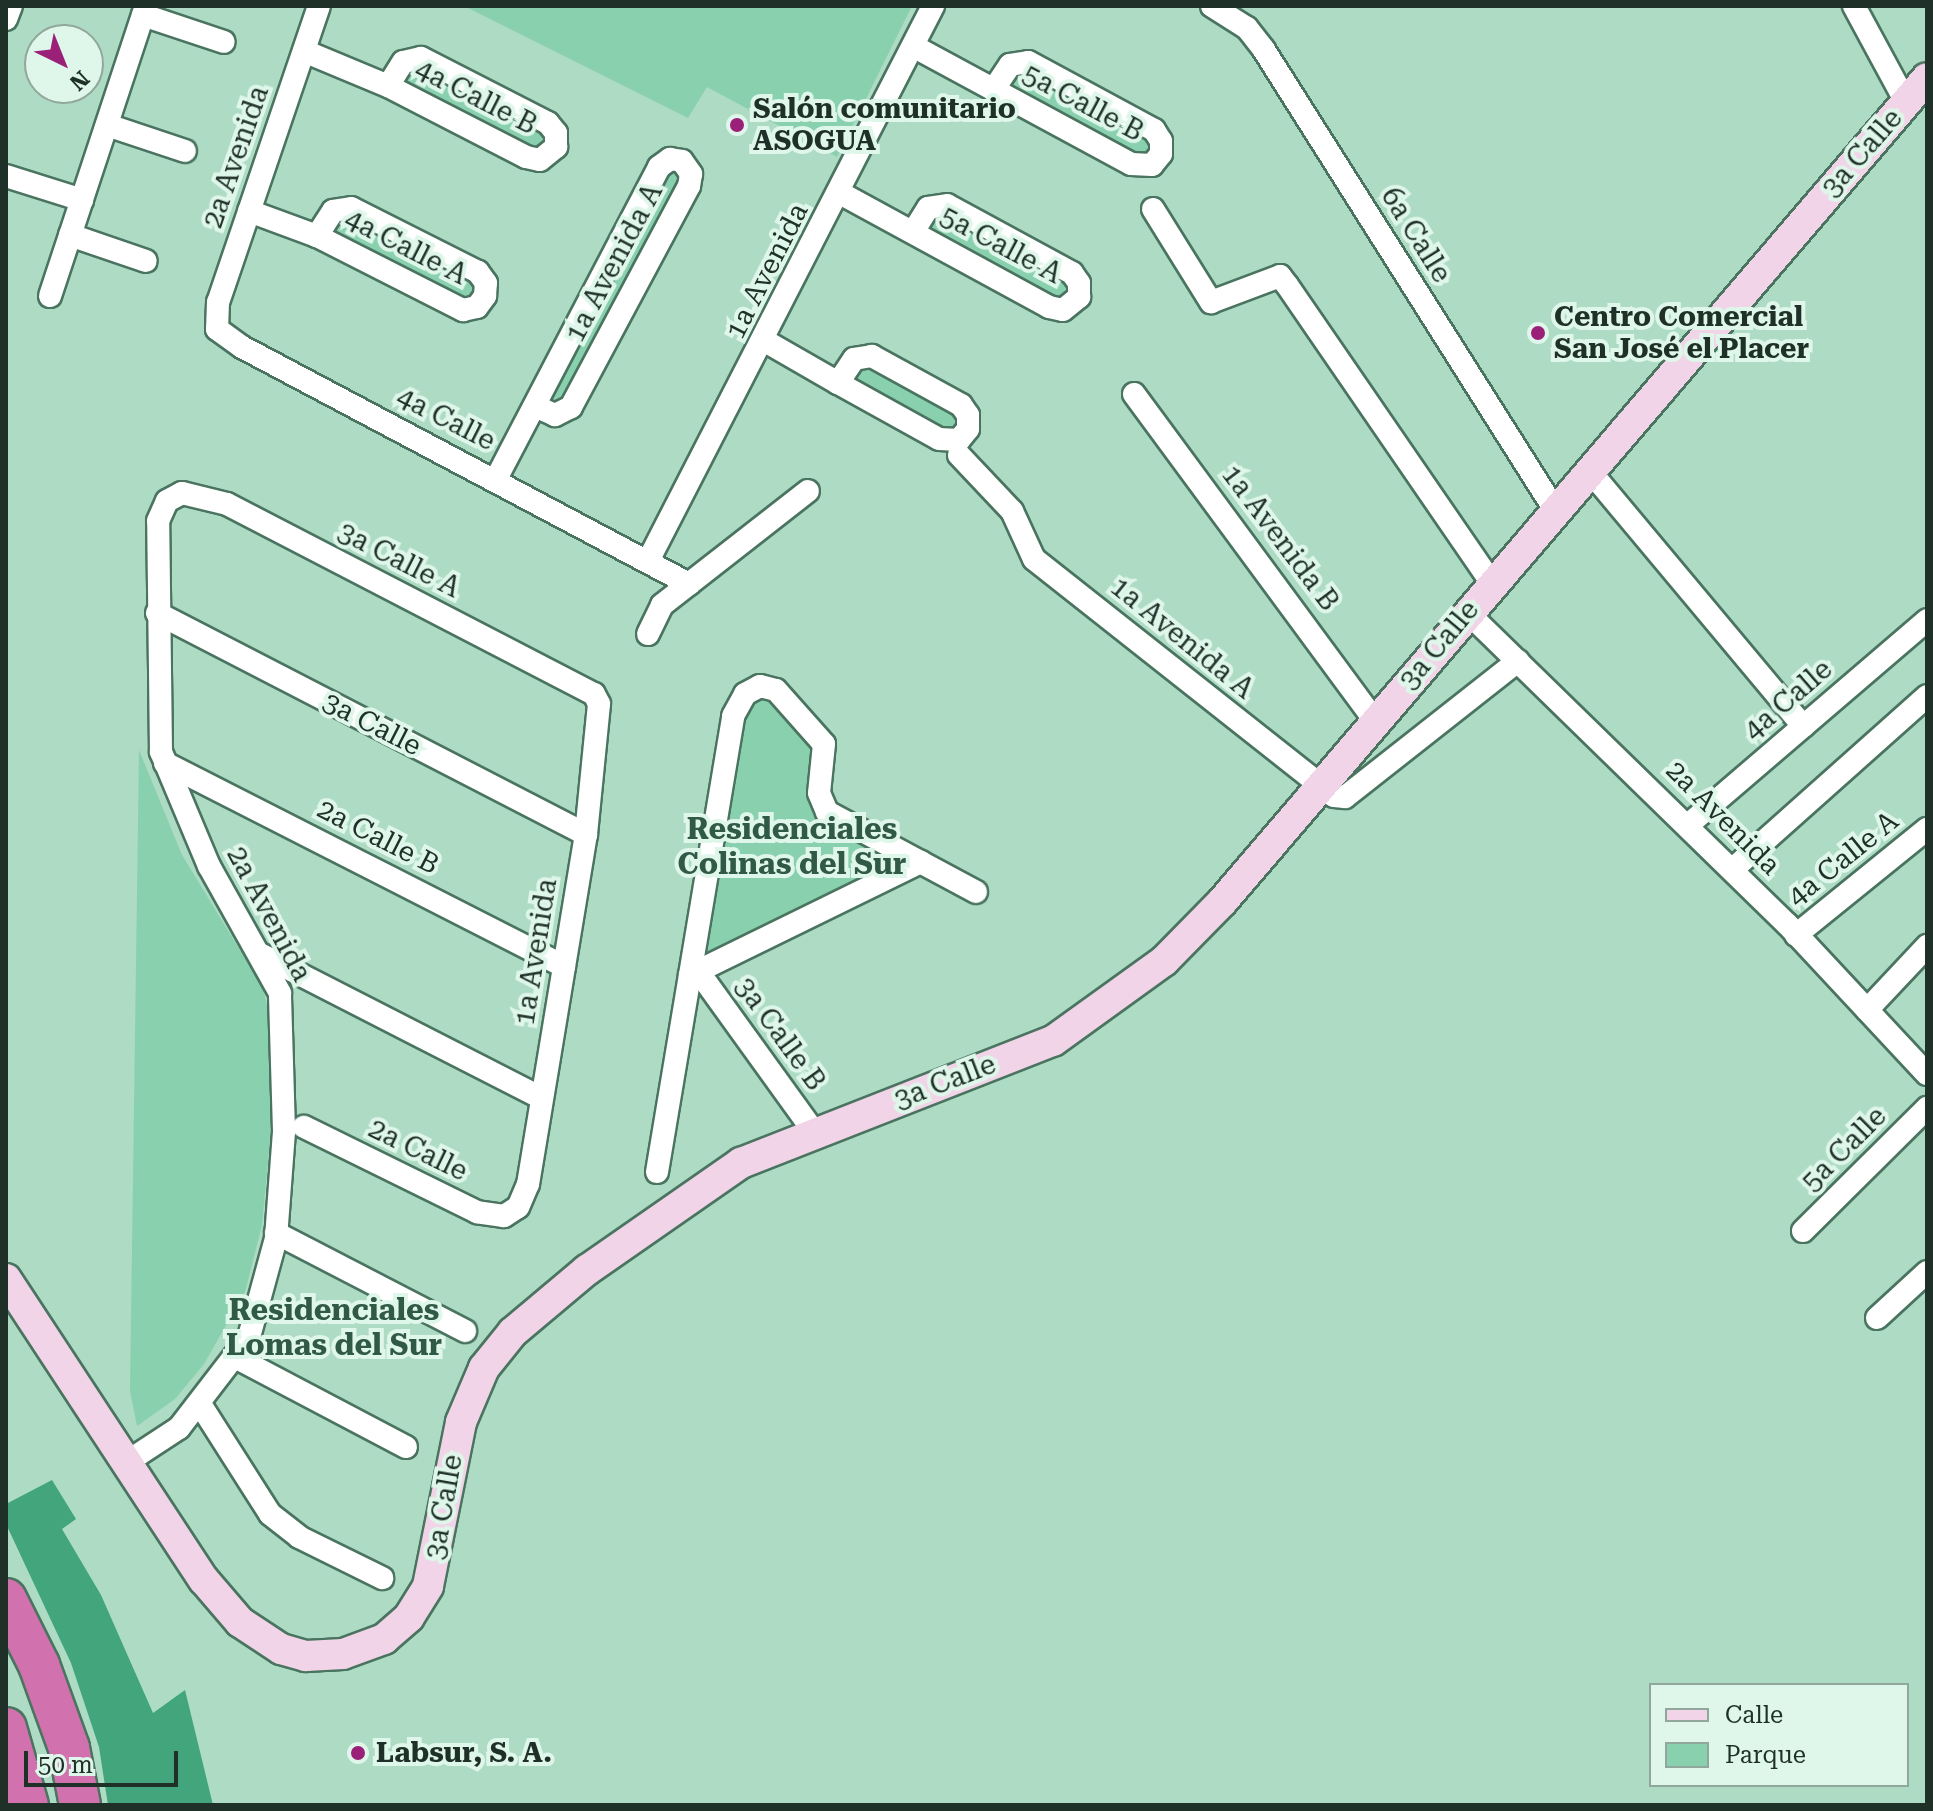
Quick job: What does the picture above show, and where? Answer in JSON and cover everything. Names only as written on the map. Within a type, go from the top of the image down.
[{"type":"highway","points":[[6,1599],[49,1692],[69,1748],[80,1805]]},
{"type":"highway","points":[[6,1728],[28,1805]]},
{"type":"main road","name":"3a Calle","points":[[6,1279],[204,1580],[251,1631],[283,1651],[306,1656],[336,1656],[377,1644],[409,1617],[428,1586],[461,1422],[479,1376],[502,1343],[587,1270],[741,1163],[814,1132],[1045,1045],[1091,1018],[1198,927],[1468,613],[1491,582],[1927,78]]},
{"type":"street","points":[[6,19],[11,6]]},
{"type":"street","name":"2a Avenida","points":[[217,329],[218,302],[319,6]]},
{"type":"street","name":"1a Avenida","points":[[648,561],[765,341],[933,6]]},
{"type":"street","name":"6a Calle","points":[[1212,6],[1247,28],[1264,50],[1555,510]]},
{"type":"street","points":[[1854,6],[1906,102]]},
{"type":"street","points":[[50,296],[145,10],[224,42]]},
{"type":"street","name":"5a Calle B","points":[[913,46],[1138,167],[1152,165],[1161,154],[1161,141],[1154,130],[1028,62],[1010,65],[994,89]]},
{"type":"street","name":"4a Calle B","points":[[304,51],[388,86],[533,160],[547,157],[556,147],[556,133],[548,123],[421,58],[403,62],[388,86]]},
{"type":"street","points":[[107,125],[185,151]]},
{"type":"street","name":"1a Avenida A","points":[[496,479],[660,165],[670,159],[682,161],[691,174],[689,186],[571,407],[555,415],[535,406]]},
{"type":"street","points":[[6,176],[82,200]]},
{"type":"street","name":"5a Calle A","points":[[840,193],[1056,309],[1070,307],[1079,297],[1079,283],[1072,273],[947,205],[928,208],[913,232]]},
{"type":"street","name":"4a Calle A","points":[[249,211],[317,236],[463,310],[477,307],[485,296],[486,283],[478,272],[351,208],[333,211],[317,236]]},
{"type":"street","points":[[1153,209],[1211,302],[1280,276],[1491,582]]},
{"type":"street","points":[[70,235],[146,261]]},
{"type":"street","name":"4a Calle","points":[[217,329],[242,347],[689,584]]},
{"type":"street","points":[[765,341],[838,383],[945,441],[959,440],[968,429],[968,415],[961,405],[872,356],[854,359],[838,383]]},
{"type":"street","name":"1a Avenida B","points":[[1134,394],[1375,721]]},
{"type":"street","name":"1a Avenida A","points":[[959,455],[1012,511],[1034,559],[1320,786]]},
{"type":"street","points":[[1589,470],[1803,726]]},
{"type":"street","points":[[648,634],[662,605],[808,491]]},
{"type":"street","name":"3a Calle A","points":[[174,496],[200,493],[219,501],[594,694]]},
{"type":"street","name":"2a Avenida","points":[[127,1462],[175,1431],[200,1404],[237,1358],[259,1314],[276,1233],[284,1131],[284,1017],[280,993],[262,955],[209,866],[165,763],[158,729],[158,521],[174,496]]},
{"type":"street","name":"3a Calle","points":[[157,613],[586,834]]},
{"type":"street","name":"2a Avenida","points":[[1468,613],[1733,869],[1927,1074]]},
{"type":"street","name":"4a Calle","points":[[1688,825],[1927,620]]},
{"type":"street","points":[[1320,786],[1345,797],[1518,661]]},
{"type":"street","points":[[657,1172],[694,973],[733,716],[753,688],[776,690],[824,744],[819,793],[824,809],[976,892]]},
{"type":"street","name":"1a Avenida","points":[[508,1214],[526,1193],[586,834],[599,704],[594,694]]},
{"type":"street","points":[[1733,869],[1927,696]]},
{"type":"street","name":"2a Calle B","points":[[165,763],[564,966]]},
{"type":"street","name":"4a Calle A","points":[[1796,935],[1927,829]]},
{"type":"street","points":[[874,884],[891,856],[888,845]]},
{"type":"street","points":[[694,973],[921,862]]},
{"type":"street","points":[[1867,1010],[1927,946]]},
{"type":"street","points":[[262,955],[542,1098]]},
{"type":"street","name":"3a Calle B","points":[[694,973],[814,1132]]},
{"type":"street","points":[[284,1017],[287,1001],[296,992],[331,990]]},
{"type":"street","name":"5a Calle","points":[[1803,1231],[1927,1108]]},
{"type":"street","name":"2a Calle","points":[[304,1127],[477,1212],[508,1214]]},
{"type":"street","points":[[276,1233],[465,1331]]},
{"type":"street","points":[[1877,1318],[1927,1272]]},
{"type":"street","points":[[237,1358],[406,1447]]},
{"type":"street","points":[[200,1404],[270,1514],[299,1537],[382,1578]]},
{"type":"green space","points":[[464,6],[912,6],[837,157],[707,87],[688,118]]},
{"type":"green space","points":[[403,62],[548,123],[547,157],[388,86]]},
{"type":"green space","points":[[1010,65],[1154,130],[1152,165],[994,89]]},
{"type":"green space","points":[[660,165],[687,165],[571,407],[535,406]]},
{"type":"green space","points":[[928,208],[1072,273],[1070,307],[913,232]]},
{"type":"green space","points":[[333,211],[478,272],[477,307],[317,236]]},
{"type":"green space","points":[[854,359],[961,405],[959,440],[839,383]]},
{"type":"green space","points":[[768,695],[815,749],[814,813],[888,855],[879,875],[711,954],[705,947],[743,715],[754,698]]},
{"type":"green space","points":[[139,750],[182,855],[263,988],[271,1022],[273,1108],[262,1225],[245,1292],[204,1364],[175,1399],[137,1426],[130,1391]]},
{"type":"green space","points":[[52,1480],[76,1519],[62,1529],[101,1595],[153,1713],[185,1690],[213,1805],[108,1805],[99,1747],[71,1663],[6,1524],[6,1504]]},
{"type":"place","name":"Salón comunitario ASOGUA","points":[[737,125]]},
{"type":"place","name":"Centro Comercial San José el Placer","points":[[1538,333]]},
{"type":"place","name":"Labsur, S. A.","points":[[358,1753]]},
{"type":"district","name":"Residenciales Colinas del Sur","points":[[792,846]]},
{"type":"district","name":"Residenciales Lomas del Sur","points":[[334,1327]]}]
